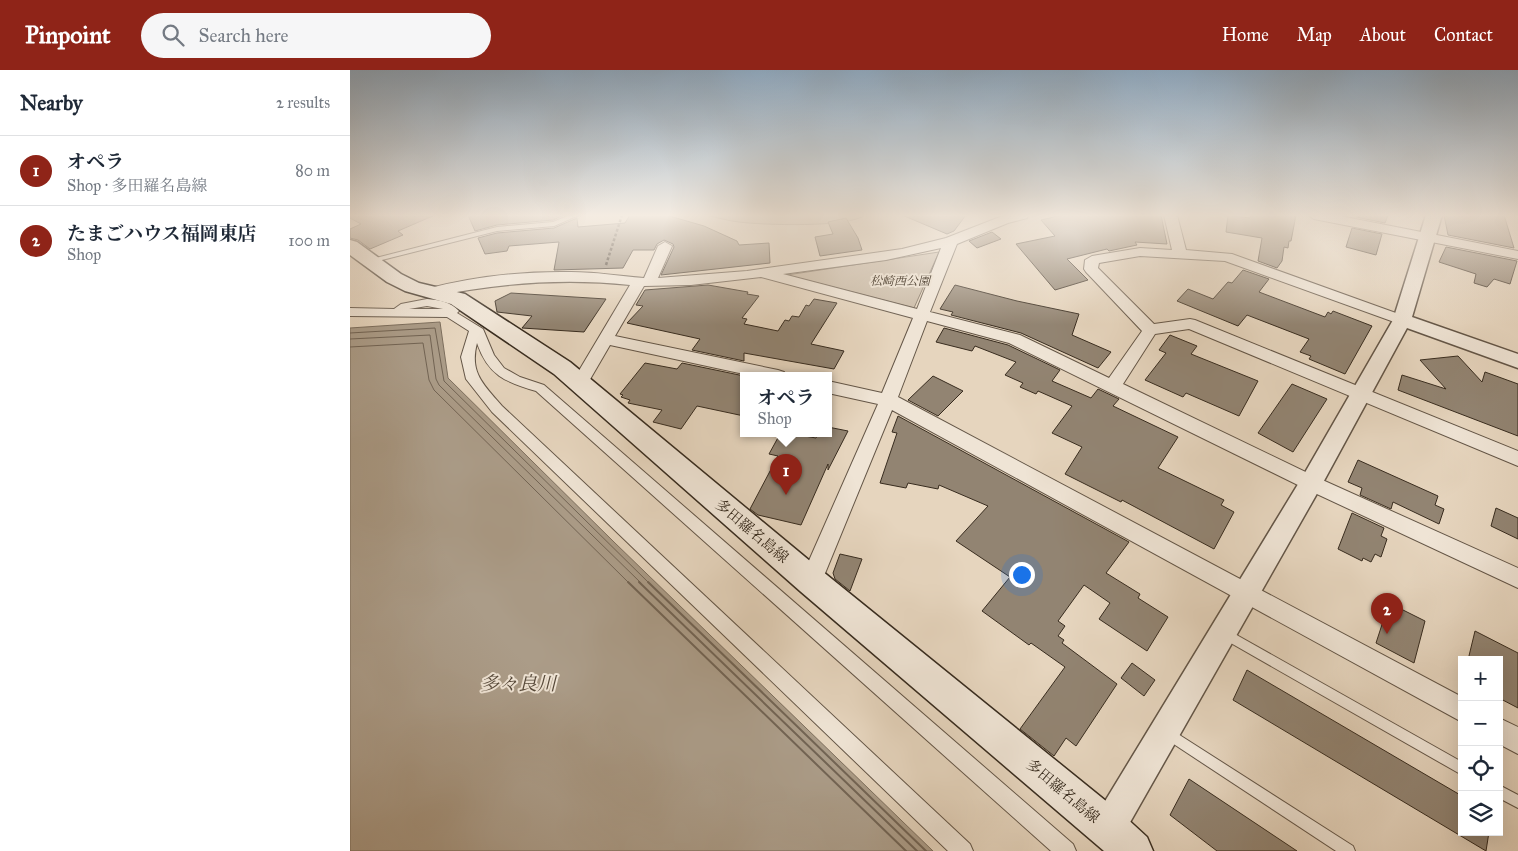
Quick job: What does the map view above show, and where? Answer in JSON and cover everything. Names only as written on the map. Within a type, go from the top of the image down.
[{"type":"main road","name":"多田羅名島線","points":[[360,254],[394,278],[412,287],[427,303],[458,299],[562,368],[811,581],[1124,843]]},
{"type":"street","points":[[579,384],[662,251]]},
{"type":"street","points":[[350,312],[389,314],[427,303],[462,285],[540,277],[672,282],[761,273],[907,251]]},
{"type":"street","points":[[811,581],[888,400],[948,251]]},
{"type":"street","points":[[1124,843],[1165,732],[1311,483],[1402,320],[1424,251]]},
{"type":"street","points":[[1499,251],[1518,255]]},
{"type":"street","points":[[1150,330],[1090,269],[1092,260],[1140,252],[1227,257],[1518,361]]},
{"type":"street","points":[[761,273],[1014,339],[1311,483],[1518,578]]},
{"type":"street","points":[[389,314],[405,306],[425,302],[445,304],[454,310],[450,314]]},
{"type":"street","points":[[350,322],[427,303],[450,314],[479,332],[484,349],[496,370],[514,381],[540,388],[1066,851]]},
{"type":"street","points":[[1113,386],[1150,330],[1190,324],[1518,459]]},
{"type":"street","points":[[475,330],[467,357],[472,379],[497,409],[962,851]]},
{"type":"street","points":[[607,339],[760,372]]},
{"type":"street","points":[[832,388],[888,400],[1458,708]]},
{"type":"street","points":[[1503,732],[1518,741]]},
{"type":"lane","points":[[360,254],[374,251]]},
{"type":"lane","points":[[1223,632],[1458,767]]},
{"type":"lane","points":[[1165,732],[1348,851]]},
{"type":"lane","points":[[1503,793],[1518,802]]},
{"type":"path","points":[[598,278],[610,259],[612,251]]},
{"type":"green space","name":"松崎西公園","points":[[939,252],[914,308],[787,275]]},
{"type":"water","name":"多々良川","points":[[440,322],[448,378],[614,542],[933,851],[350,851],[350,328]]},
{"type":"building","points":[[484,251],[504,251],[485,254]]},
{"type":"building","points":[[557,251],[632,251],[623,268],[554,270]]},
{"type":"building","points":[[672,251],[769,251],[770,263],[661,275]]},
{"type":"building","points":[[819,251],[852,251],[820,256]]},
{"type":"building","points":[[1022,251],[1097,251],[1067,259],[1088,280],[1055,290]]},
{"type":"building","points":[[1260,251],[1283,251],[1282,261],[1277,268],[1258,261]]},
{"type":"building","points":[[1363,251],[1377,251],[1376,255]]},
{"type":"building","points":[[1444,251],[1469,251],[1517,261],[1510,284],[1494,279],[1487,287],[1474,283],[1476,274],[1439,262]]},
{"type":"building","points":[[1243,270],[1269,279],[1259,292],[1325,317],[1328,312],[1331,314],[1333,311],[1372,326],[1345,374],[1309,359],[1311,356],[1300,352],[1309,339],[1247,315],[1238,326],[1177,301],[1188,289],[1213,299],[1228,282],[1232,283]]},
{"type":"building","points":[[708,285],[748,292],[747,294],[759,296],[742,318],[747,319],[744,324],[778,331],[785,320],[789,321],[792,316],[799,317],[806,305],[809,306],[814,299],[837,303],[811,344],[844,351],[834,369],[744,353],[744,361],[692,350],[700,339],[627,323],[643,306],[636,305],[645,290]]},
{"type":"building","points":[[955,285],[1079,314],[1072,335],[1111,352],[1098,368],[1021,333],[951,315],[953,312],[940,309]]},
{"type":"building","points":[[511,293],[606,299],[584,332],[522,328],[532,316],[497,312],[495,301]]},
{"type":"building","points":[[944,328],[1008,345],[1060,370],[1052,381],[1091,398],[1098,389],[1119,399],[1113,406],[1178,437],[1158,468],[1224,500],[1221,505],[1234,512],[1214,549],[1122,500],[1121,502],[1065,474],[1082,447],[1052,433],[1072,406],[1038,391],[1036,394],[1020,387],[1023,383],[1005,375],[1016,362],[975,346],[972,351],[936,342]]},
{"type":"building","points":[[1170,335],[1197,346],[1191,354],[1258,381],[1239,416],[1186,393],[1183,397],[1145,380],[1166,353],[1159,350]]},
{"type":"building","points":[[1458,356],[1482,382],[1485,372],[1518,384],[1518,436],[1398,390],[1402,375],[1446,389],[1420,360]]},
{"type":"building","points":[[645,363],[677,369],[682,363],[740,375],[740,415],[697,406],[681,429],[653,422],[662,410],[628,403],[630,400],[621,397],[623,395],[620,394]]},
{"type":"building","points":[[933,376],[963,391],[938,416],[908,400]]},
{"type":"building","points":[[1292,384],[1327,399],[1293,452],[1258,433]]},
{"type":"building","points":[[898,416],[1129,542],[1106,573],[1140,594],[1138,598],[1168,617],[1147,651],[1099,619],[1110,603],[1084,585],[1058,621],[1065,626],[1058,636],[1064,640],[1062,643],[1117,684],[1076,746],[1066,738],[1054,756],[1020,729],[1065,667],[1031,643],[1029,645],[982,611],[1010,577],[956,541],[988,506],[939,485],[938,489],[908,483],[906,488],[880,483],[897,433],[892,432]]},
{"type":"building","points":[[832,428],[848,431],[828,470],[828,464],[801,525],[758,515],[750,509],[778,456],[769,454],[778,437],[832,437]]},
{"type":"building","points":[[1358,460],[1438,496],[1435,505],[1444,509],[1439,524],[1393,502],[1391,509],[1360,495],[1362,488],[1348,482]]},
{"type":"building","points":[[1496,508],[1518,518],[1518,539],[1491,526]]},
{"type":"building","points":[[1352,513],[1384,528],[1381,536],[1387,539],[1381,557],[1375,554],[1371,562],[1363,558],[1362,561],[1338,549]]},
{"type":"building","points":[[840,554],[862,559],[850,591],[835,579],[833,573]]},
{"type":"building","points":[[1389,603],[1425,621],[1414,663],[1376,643]]},
{"type":"building","points":[[1475,631],[1518,653],[1518,708],[1503,700],[1503,656],[1469,656]]},
{"type":"building","points":[[1132,663],[1155,680],[1144,696],[1121,678]]},
{"type":"building","points":[[1247,670],[1458,794],[1458,834],[1233,700]]},
{"type":"building","points":[[1189,779],[1297,851],[1217,851],[1170,815]]},
{"type":"building","points":[[1461,836],[1488,836],[1486,851]]},
{"type":"place","name":"オペラ","points":[[786,495]]},
{"type":"place","name":"たまごハウス福岡東店","points":[[1387,634]]}]
